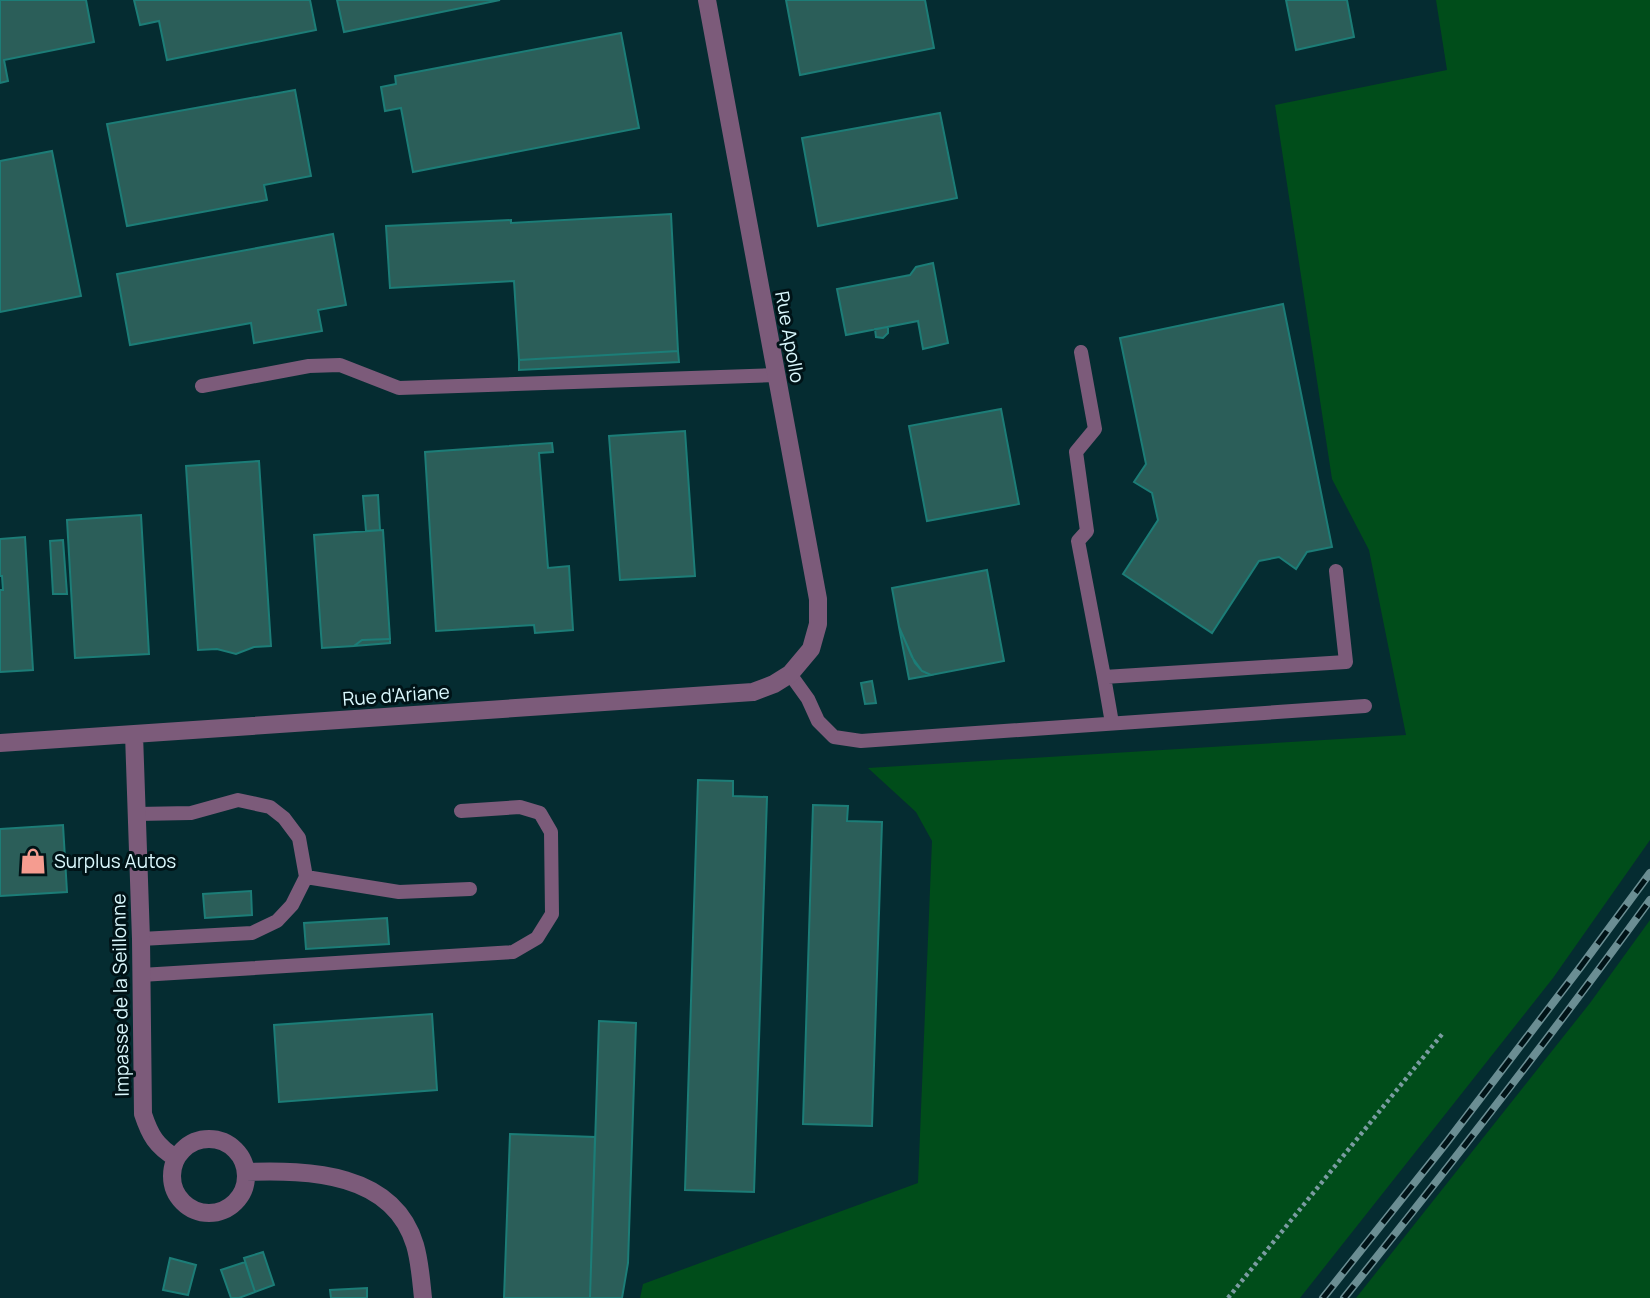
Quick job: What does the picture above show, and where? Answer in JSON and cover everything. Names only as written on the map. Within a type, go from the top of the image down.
[{"type":"street","name":"Rue Apollo","points":[[707,0],[818,598],[818,624],[810,649],[790,674]]},
{"type":"street","name":"Rue d'Ariane","points":[[0,743],[753,692],[790,674]]},
{"type":"street","name":"Impasse de la Seillonne","points":[[134,734],[141,939],[143,1114],[149,1132],[162,1150],[176,1158]]},
{"type":"street","points":[[196,1141],[223,1141],[234,1148],[242,1159],[246,1172],[242,1194],[235,1203],[215,1213],[193,1210],[176,1194],[172,1182],[176,1158],[184,1147],[196,1141]]},
{"type":"street","points":[[246,1172],[317,1174],[355,1183],[375,1192],[391,1204],[407,1224],[415,1245],[423,1298]]},
{"type":"lane","points":[[1081,352],[1095,429],[1076,452],[1087,531],[1078,541],[1112,723]]},
{"type":"lane","points":[[202,386],[309,366],[340,365],[399,388],[775,375]]},
{"type":"lane","points":[[1104,677],[1346,662],[1336,571]]},
{"type":"lane","points":[[790,674],[808,699],[818,721],[834,737],[861,741],[1365,706]]},
{"type":"lane","points":[[137,814],[191,813],[238,800],[270,807],[284,818],[299,838],[306,877],[292,905],[277,921],[252,933],[141,939]]},
{"type":"lane","points":[[141,975],[513,952],[537,938],[552,914],[551,832],[540,813],[520,807],[461,811]]},
{"type":"lane","points":[[306,877],[399,892],[470,889]]},
{"type":"path","points":[[1228,1298],[1443,1033]]},
{"type":"green space","points":[[1436,0],[1650,0],[1650,840],[1553,978],[1300,1298],[640,1298],[643,1284],[918,1183],[932,841],[916,812],[868,768],[1406,735],[1369,550],[1332,479],[1275,105],[1447,70]]},
{"type":"green space","points":[[1650,920],[1650,1298],[1356,1298],[1590,1003]]},
{"type":"building","points":[[0,0],[86,0],[94,42],[4,60],[8,81],[0,83]]},
{"type":"building","points":[[134,0],[310,0],[316,30],[167,60],[159,21],[140,25]]},
{"type":"building","points":[[337,0],[500,0],[344,32]]},
{"type":"building","points":[[786,0],[925,0],[934,48],[800,75]]},
{"type":"building","points":[[1286,0],[1347,0],[1354,37],[1296,50]]},
{"type":"building","points":[[621,33],[639,128],[413,172],[401,108],[385,111],[381,87],[396,84],[395,76]]},
{"type":"building","points":[[295,90],[311,176],[264,185],[267,200],[127,226],[107,124]]},
{"type":"building","points":[[940,113],[957,198],[818,226],[802,138]]},
{"type":"building","points":[[52,151],[81,296],[0,312],[0,161]]},
{"type":"building","points":[[671,214],[678,351],[519,360],[514,281],[390,288],[386,226],[511,220],[511,223]]},
{"type":"building","points":[[333,234],[346,305],[318,310],[322,331],[254,343],[251,323],[130,345],[117,274]]},
{"type":"building","points":[[933,263],[948,343],[923,349],[918,321],[846,335],[837,289],[910,275],[916,267]]},
{"type":"building","points":[[1283,304],[1332,547],[1307,552],[1296,569],[1279,557],[1259,561],[1212,633],[1123,574],[1158,520],[1152,493],[1134,482],[1146,464],[1120,338]]},
{"type":"building","points":[[888,327],[888,333],[883,338],[876,337],[875,329]]},
{"type":"building","points":[[678,351],[679,362],[519,370],[519,360]]},
{"type":"building","points":[[1001,409],[1019,504],[927,521],[909,426]]},
{"type":"building","points":[[685,431],[695,576],[620,580],[609,436]]},
{"type":"building","points":[[552,443],[553,452],[539,453],[548,568],[569,566],[573,630],[535,633],[534,625],[436,631],[425,452]]},
{"type":"building","points":[[259,461],[271,646],[254,647],[236,654],[217,649],[198,650],[186,466]]},
{"type":"building","points":[[378,495],[380,530],[366,531],[363,496]]},
{"type":"building","points":[[141,515],[149,654],[75,658],[67,520]]},
{"type":"building","points":[[383,530],[390,639],[362,640],[354,646],[322,648],[314,535]]},
{"type":"building","points":[[25,537],[33,670],[0,672],[0,590],[3,590],[0,576],[0,539]]},
{"type":"building","points":[[63,540],[67,594],[53,594],[50,541]]},
{"type":"building","points":[[987,570],[1004,661],[931,675],[922,671],[912,657],[899,627],[892,588]]},
{"type":"building","points":[[899,627],[915,663],[922,671],[931,675],[909,679]]},
{"type":"building","points":[[390,639],[390,643],[354,646],[362,640]]},
{"type":"building","points":[[872,681],[876,703],[865,704],[861,683]]},
{"type":"building","points":[[698,780],[733,781],[733,796],[767,797],[754,1192],[685,1190]]},
{"type":"building","points":[[813,805],[848,806],[847,821],[882,822],[872,1126],[803,1124]]},
{"type":"building","name":"Surplus Autos","points":[[63,825],[67,892],[0,896],[0,829]]},
{"type":"building","points":[[251,891],[252,915],[205,918],[203,894]]},
{"type":"building","points":[[387,918],[389,944],[306,949],[304,923]]},
{"type":"building","points":[[432,1014],[437,1090],[279,1102],[274,1025]]},
{"type":"building","points":[[599,1021],[636,1023],[628,1263],[622,1298],[590,1298]]},
{"type":"building","points":[[510,1134],[595,1137],[590,1298],[504,1298]]},
{"type":"building","points":[[263,1252],[274,1285],[255,1292],[244,1258]]},
{"type":"building","points":[[170,1258],[196,1265],[188,1295],[163,1290]]},
{"type":"building","points":[[245,1262],[255,1292],[231,1298],[221,1270]]},
{"type":"building","points":[[367,1288],[367,1298],[331,1298],[330,1290]]},
{"type":"railway","points":[[1323,1298],[1447,1142],[1650,873]]},
{"type":"railway","points":[[1344,1298],[1500,1100],[1650,900]]},
{"type":"place","name":"Surplus Autos","points":[[33,861]]}]
